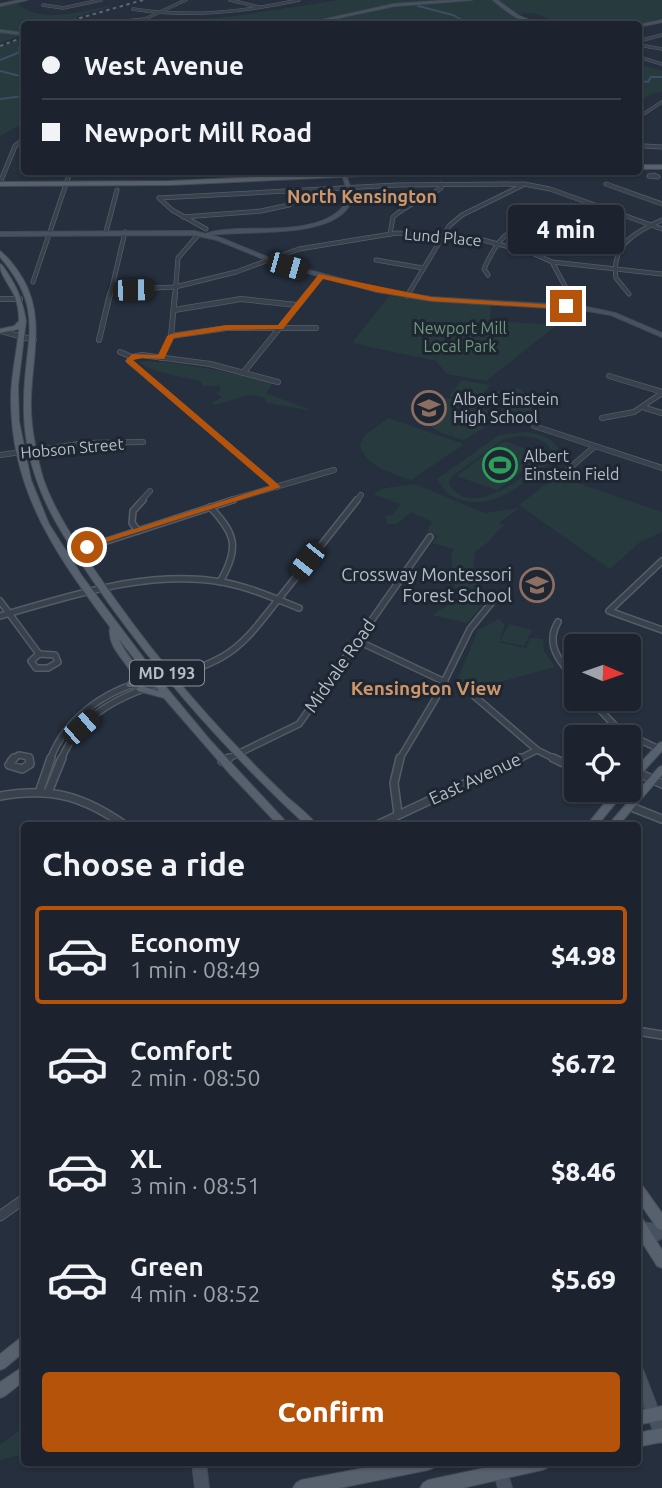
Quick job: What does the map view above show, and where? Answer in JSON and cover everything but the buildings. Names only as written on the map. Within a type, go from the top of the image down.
[{"type":"main road","points":[[642,169],[662,169]]},
{"type":"main road","points":[[0,183],[157,182],[302,175]]},
{"type":"main road","name":"MD 193","points":[[0,253],[21,278],[31,298],[34,340],[27,403],[34,450],[50,506],[76,551],[124,621],[237,753],[309,822]]},
{"type":"main road","name":"MD 193","points":[[0,266],[20,299],[23,337],[15,399],[27,482],[42,520],[113,629],[222,761],[281,822]]},
{"type":"main road","points":[[0,331],[16,328],[23,321]]},
{"type":"main road","points":[[113,629],[116,645],[138,676],[131,685]]},
{"type":"main road","points":[[141,689],[166,695]]},
{"type":"main road","points":[[641,768],[660,747]]},
{"type":"main road","points":[[615,822],[629,806],[658,782],[662,769]]},
{"type":"main road","points":[[594,822],[611,802]]},
{"type":"main road","points":[[641,1195],[662,1229]]},
{"type":"main road","points":[[643,1241],[662,1262]]},
{"type":"main road","points":[[0,1363],[21,1346]]},
{"type":"main road","points":[[0,1391],[21,1375]]},
{"type":"main road","points":[[641,1439],[662,1435]]},
{"type":"main road","points":[[301,1488],[413,1466]]},
{"type":"main road","points":[[428,1488],[531,1466]]},
{"type":"street","points":[[0,5],[25,0]]},
{"type":"street","points":[[43,5],[63,8],[98,0]]},
{"type":"street","points":[[128,21],[140,20],[186,0]]},
{"type":"street","points":[[230,0],[261,7]]},
{"type":"street","points":[[132,9],[157,13],[209,14],[299,0]]},
{"type":"street","points":[[319,21],[385,6],[470,0]]},
{"type":"street","points":[[495,0],[518,17],[529,21]]},
{"type":"street","points":[[642,25],[662,21]]},
{"type":"street","points":[[0,31],[21,34]]},
{"type":"street","points":[[642,42],[662,35]]},
{"type":"street","points":[[642,44],[662,50]]},
{"type":"street","points":[[642,56],[662,50]]},
{"type":"street","points":[[642,58],[662,64]]},
{"type":"street","points":[[642,115],[662,102]]},
{"type":"street","points":[[0,183],[15,146],[21,141]]},
{"type":"street","points":[[644,146],[662,147]]},
{"type":"street","points":[[21,278],[34,279],[69,175]]},
{"type":"street","points":[[0,233],[224,232],[285,229],[331,218],[349,205],[352,198],[345,175]]},
{"type":"street","points":[[390,234],[389,223],[401,210],[435,194],[441,184]]},
{"type":"street","points":[[407,296],[443,234],[462,215],[524,184]]},
{"type":"street","points":[[662,229],[550,189],[524,184],[350,187],[159,198],[203,232],[265,259],[322,276],[407,296],[569,307],[614,314],[662,335]]},
{"type":"street","points":[[606,184],[662,204]]},
{"type":"street","points":[[106,232],[117,190]]},
{"type":"street","points":[[183,217],[207,212],[275,210],[293,204],[301,195],[298,190]]},
{"type":"street","points":[[629,294],[617,284],[615,258],[620,247],[631,235],[662,220]]},
{"type":"street","points":[[488,275],[484,269],[495,242],[508,229],[537,222]]},
{"type":"street","points":[[99,340],[125,232]]},
{"type":"street","points":[[161,358],[171,336],[178,258],[203,232]]},
{"type":"street","points":[[218,238],[224,232]]},
{"type":"street","name":"Lund Place","points":[[111,290],[175,287],[236,272],[265,259],[318,245],[390,234],[443,234],[495,242],[552,262],[662,274]]},
{"type":"street","points":[[532,253],[552,245]]},
{"type":"street","points":[[376,260],[424,268]]},
{"type":"street","points":[[552,262],[565,286],[569,307]]},
{"type":"street","points":[[243,373],[322,276]]},
{"type":"street","points":[[0,299],[20,299]]},
{"type":"street","points":[[174,310],[240,299],[297,305]]},
{"type":"street","points":[[171,336],[227,328],[316,328]]},
{"type":"street","points":[[0,331],[34,340]]},
{"type":"street","points":[[120,352],[132,357],[210,364],[278,382]]},
{"type":"street","points":[[132,357],[129,361],[277,487]]},
{"type":"street","points":[[602,418],[630,416],[645,408],[662,392],[609,376]]},
{"type":"street","points":[[645,408],[662,413]]},
{"type":"street","points":[[534,426],[662,468]]},
{"type":"street","name":"Hobson Street","points":[[0,455],[86,443],[143,442]]},
{"type":"street","points":[[565,472],[594,447]]},
{"type":"street","points":[[76,551],[334,470]]},
{"type":"street","points":[[138,531],[132,523],[133,511],[150,491]]},
{"type":"street","points":[[40,790],[59,740],[73,721],[89,708],[131,685],[170,677],[210,663],[236,649],[361,495]]},
{"type":"street","points":[[210,507],[229,528],[235,548],[220,582]]},
{"type":"street","name":"Midvale Road","points":[[222,761],[299,724],[430,537]]},
{"type":"street","points":[[662,561],[609,611],[662,630]]},
{"type":"street","points":[[4,615],[102,587],[153,578],[220,582],[260,591],[299,608]]},
{"type":"street","points":[[0,601],[4,615],[39,654]]},
{"type":"street","points":[[398,814],[394,783],[399,760],[444,682],[470,629],[492,602]]},
{"type":"street","points":[[558,622],[551,640],[555,653],[564,665]]},
{"type":"street","points":[[358,641],[444,682]]},
{"type":"street","points":[[49,790],[70,739],[81,727],[95,715],[155,681]]},
{"type":"street","points":[[473,695],[537,750],[564,763]]},
{"type":"street","points":[[602,711],[620,730],[660,747]]},
{"type":"street","name":"East Avenue","points":[[382,822],[537,750]]},
{"type":"street","points":[[641,774],[658,782]]},
{"type":"street","points":[[0,796],[49,790],[89,802],[120,822]]},
{"type":"street","points":[[629,806],[662,819]]},
{"type":"street","points":[[641,1032],[662,1035]]},
{"type":"street","points":[[0,1216],[21,1201]]},
{"type":"street","points":[[641,1226],[662,1229]]},
{"type":"street","points":[[643,1241],[662,1229]]},
{"type":"street","points":[[641,1379],[658,1414],[662,1435]]},
{"type":"street","points":[[199,1466],[202,1488]]},
{"type":"green space","points":[[340,0],[662,0],[662,20],[642,24],[642,21],[555,21],[533,13],[512,15],[519,19],[505,21],[185,21]]},
{"type":"green space","points":[[21,1],[18,4],[29,11],[53,15],[116,5],[63,21],[21,21],[21,33],[7,31],[7,34],[21,35],[0,43],[0,6]]},
{"type":"green space","points":[[21,39],[21,125],[0,136],[0,47]]},
{"type":"green space","points":[[642,65],[662,71],[662,92],[651,94],[642,100]]},
{"type":"green space","name":"Newport Mill Local Park","points":[[389,296],[491,305],[490,321],[557,325],[486,381],[447,374],[436,361],[352,343]]},
{"type":"green space","points":[[145,361],[194,366],[273,383],[266,393],[313,411],[267,403],[263,397],[248,395],[215,405],[212,403],[222,397],[216,393],[221,390],[220,386],[203,386],[200,381],[154,370],[140,363]]},
{"type":"green space","points":[[462,380],[490,385],[477,401],[449,396]]},
{"type":"green space","points":[[519,388],[542,411],[515,416],[493,392]]},
{"type":"green space","points":[[444,398],[468,402],[501,417],[464,440],[447,435],[432,427],[425,419],[426,413],[437,407]]},
{"type":"green space","points":[[388,418],[463,445],[411,480],[396,475],[367,458],[360,444],[365,435]]},
{"type":"green space","points":[[526,432],[542,436],[555,444],[559,453],[519,486],[493,500],[465,501],[450,495],[437,479],[499,435]],"holes":[[[521,436],[544,442],[550,448],[550,454],[515,482],[485,497],[471,498],[459,494],[449,483],[451,477],[504,439]]]},
{"type":"green space","name":"Albert Einstein Field","points":[[504,441],[544,455],[497,490],[456,476]]},
{"type":"green space","points":[[557,476],[662,512],[662,532],[640,542],[610,569],[519,505]]},
{"type":"green space","points":[[415,484],[485,513],[519,508],[499,523],[504,525],[475,552],[473,570],[485,602],[467,623],[432,615],[457,599],[471,598],[467,590],[455,588],[451,556],[454,549],[432,543],[438,537],[427,531],[432,522],[411,512],[397,524],[388,524],[384,516],[393,515],[400,504],[373,494],[385,488]]},
{"type":"green space","points":[[499,619],[505,625],[499,642],[526,648],[530,638],[543,639],[544,651],[555,667],[474,689],[456,683],[478,630]]},
{"type":"green space","points":[[509,624],[532,630],[524,646],[500,641]]},
{"type":"green space","points":[[21,1429],[21,1455],[0,1460],[0,1445]]},
{"type":"waterway","points":[[418,6],[453,15],[464,21]]},
{"type":"waterway","points":[[0,60],[20,52],[21,46]]},
{"type":"waterway","points":[[0,71],[21,76]]},
{"type":"waterway","points":[[642,81],[648,82],[651,77],[662,77]]},
{"type":"waterway","points":[[0,99],[21,96]]},
{"type":"railway","points":[[70,21],[143,0]]},
{"type":"railway","points":[[0,46],[21,38]]},
{"type":"place","name":"Albert Einstein High School","points":[[429,408]]},
{"type":"place","name":"Albert Einstein Field","points":[[500,465]]},
{"type":"place","name":"Crossway Montessori Forest School","points":[[537,585]]},
{"type":"district","name":"North Kensington","points":[[362,197]]},
{"type":"district","name":"Kensington View","points":[[426,688]]},
{"type":"route","points":[[87,547],[174,517],[277,487],[129,361],[132,357],[142,355],[161,358],[171,336],[214,329],[280,327],[322,276],[377,290],[431,299],[566,306]]}]
